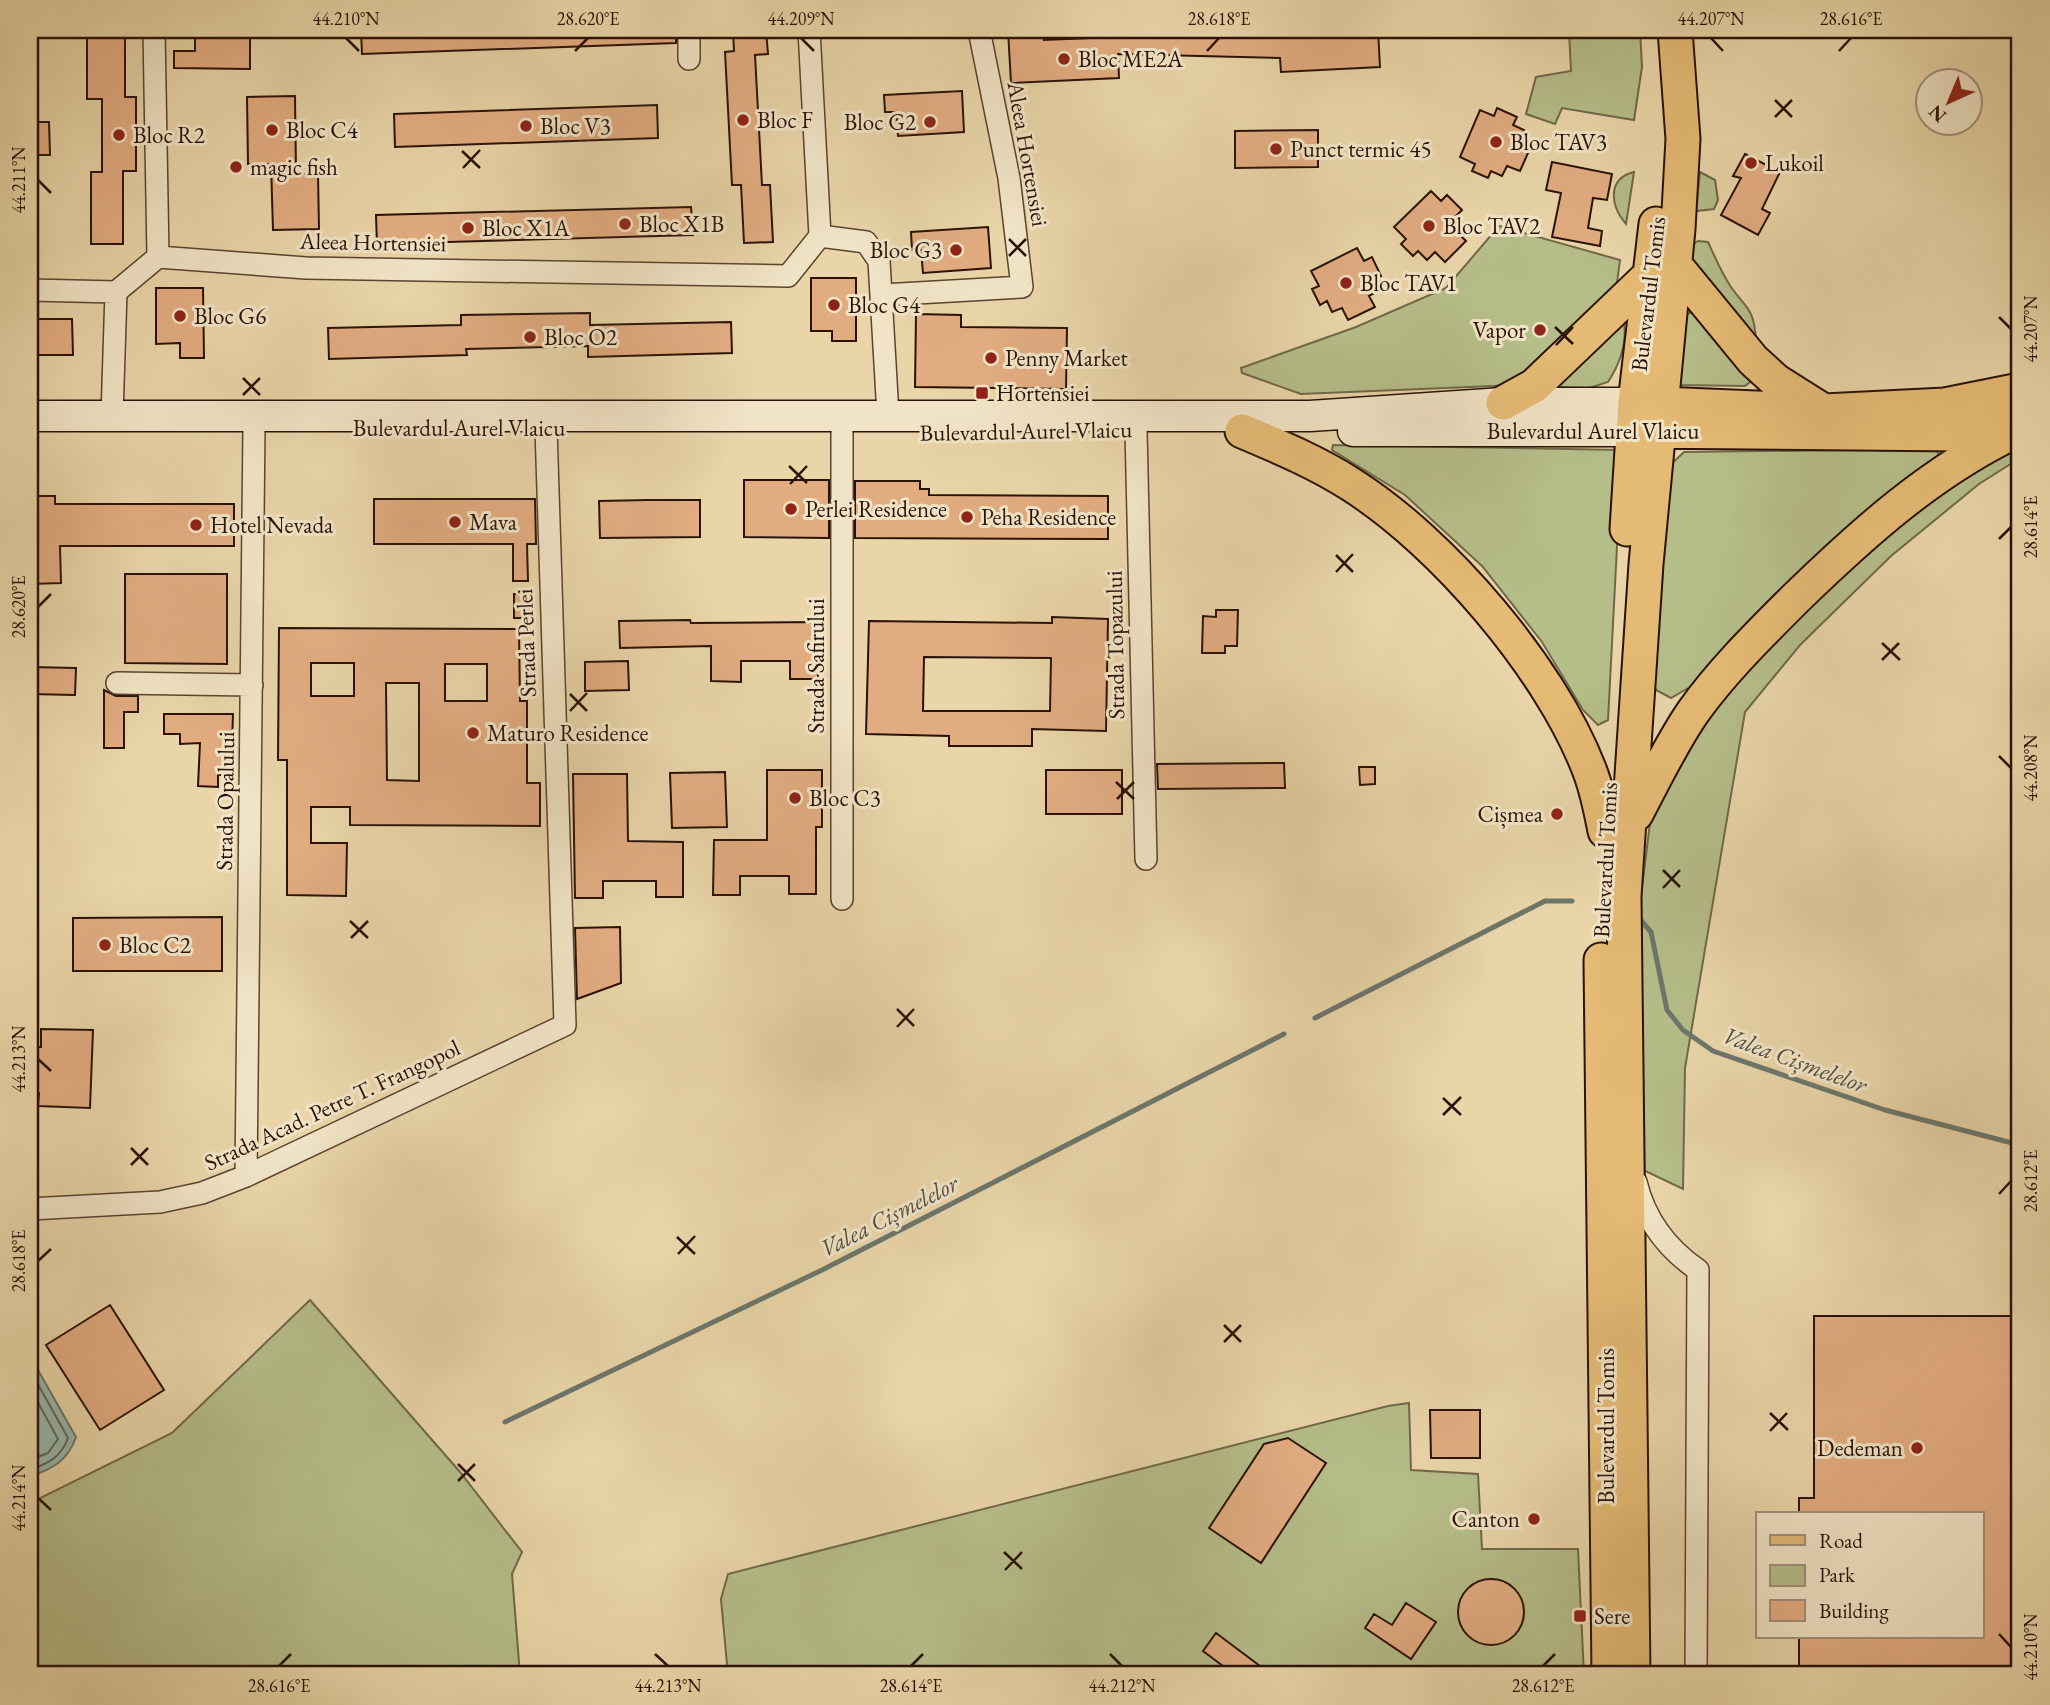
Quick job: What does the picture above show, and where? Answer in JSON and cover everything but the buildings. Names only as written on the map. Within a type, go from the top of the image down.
[{"type":"main road","name":"Bulevardul Tomis","points":[[1633,1675],[1627,1145],[1616,832],[1618,690],[1663,270],[1683,139],[1676,38]]},
{"type":"main road","points":[[1503,403],[1534,386],[1663,270],[1776,381],[1824,411]]},
{"type":"main road","name":"Bulevardul Aurel Vlaicu","points":[[30,424],[842,432],[1242,431],[1945,405],[2020,390]]},
{"type":"main road","name":"Bulevardul Aurel Vlaicu","points":[[30,416],[1310,415],[1503,403],[1646,417],[1957,433],[2020,415]]},
{"type":"main road","points":[[1616,832],[1692,713],[1760,633],[1894,509],[1970,456],[2020,429]]},
{"type":"main road","points":[[1242,431],[1297,455],[1352,485],[1410,527],[1460,575],[1504,628],[1546,688],[1580,748],[1598,796],[1616,832]]},
{"type":"main road","name":"Bulevardul Tomis","points":[[1609,1675],[1600,1014],[1616,832]]},
{"type":"street","points":[[30,290],[116,292],[158,257],[154,30]]},
{"type":"street","points":[[689,30],[689,59]]},
{"type":"street","points":[[809,30],[820,236],[866,242],[879,261],[888,415]]},
{"type":"street","name":"Aleea Hortensiei","points":[[882,295],[1022,287],[1009,178],[979,30]]},
{"type":"street","name":"Aleea Hortensiei","points":[[158,257],[306,268],[788,276],[820,236]]},
{"type":"street","points":[[112,416],[116,292]]},
{"type":"street","name":"Strada Opalului","points":[[246,1176],[254,426]]},
{"type":"street","name":"Strada Perlei","points":[[546,428],[565,1025]]},
{"type":"street","name":"Strada Topazului","points":[[1136,430],[1146,859]]},
{"type":"street","name":"Strada Safirului","points":[[842,432],[842,899]]},
{"type":"street","points":[[117,683],[252,685]]},
{"type":"street","name":"Strada Acad. Petre T. Frangopol","points":[[30,1209],[160,1202],[202,1193],[246,1176],[565,1025]]},
{"type":"street","points":[[1627,1145],[1647,1217],[1670,1245],[1698,1269],[1696,1675]]},
{"type":"green space","points":[[1569,30],[1640,30],[1642,67],[1634,120],[1562,108],[1555,124],[1526,114],[1536,77],[1571,71]]},
{"type":"green space","points":[[1634,172],[1626,224],[1617,210],[1615,187],[1625,176]]},
{"type":"green space","points":[[1700,172],[1715,180],[1718,200],[1714,209],[1696,211]]},
{"type":"green space","points":[[1499,226],[1620,260],[1615,298],[1517,385],[1301,394],[1242,373],[1241,368],[1356,327],[1446,288]]},
{"type":"green space","points":[[1698,241],[1708,242],[1728,282],[1749,311],[1754,322],[1756,341],[1690,257],[1691,245]]},
{"type":"green space","points":[[1694,311],[1750,377],[1750,382],[1745,386],[1679,385],[1685,315]]},
{"type":"green space","points":[[1617,323],[1624,323],[1623,346],[1616,369],[1608,382],[1589,388],[1547,387]]},
{"type":"green space","points":[[1333,445],[1622,450],[1608,720],[1598,725],[1583,710],[1542,642],[1482,566],[1405,495],[1332,450]]},
{"type":"green space","points":[[2020,445],[2020,458],[1979,484],[1891,556],[1800,645],[1745,712],[1685,1068],[1683,1189],[1637,1167],[1637,930],[1651,814],[1722,690],[1874,535]]},
{"type":"green space","points":[[1937,449],[1939,458],[1761,614],[1690,687],[1671,698],[1656,690],[1652,678],[1667,468],[1684,452]]},
{"type":"green space","points":[[310,1300],[460,1472],[522,1552],[512,1574],[520,1675],[30,1675],[30,1503],[172,1433]]},
{"type":"green space","points":[[1409,1403],[1411,1470],[1478,1474],[1482,1549],[1578,1549],[1584,1675],[728,1675],[721,1599],[728,1574],[1388,1406]]},
{"type":"water","points":[[30,1356],[76,1437],[64,1458],[30,1477]]},
{"type":"waterway","name":"Valea Cișmelelor","points":[[1315,1018],[1545,901],[1572,901]]},
{"type":"waterway","name":"Valea Cișmelelor","points":[[1638,917],[1651,932],[1667,1010],[1683,1030],[1713,1051],[1885,1110],[2020,1145]]},
{"type":"waterway","name":"Valea Cișmelelor","points":[[505,1422],[822,1270],[1284,1034]]},
{"type":"place","name":"Bloc ME2A","points":[[1064,59]]},
{"type":"place","name":"Bloc F","points":[[743,120]]},
{"type":"place","name":"Bloc G2","points":[[930,122]]},
{"type":"place","name":"Bloc V3","points":[[526,126]]},
{"type":"place","name":"Bloc C4","points":[[272,130]]},
{"type":"place","name":"Bloc R2","points":[[119,135]]},
{"type":"place","name":"Bloc TAV3","points":[[1496,142]]},
{"type":"place","name":"Punct termic 45","points":[[1276,149]]},
{"type":"place","name":"Lukoil","points":[[1751,163]]},
{"type":"place","name":"magic fish","points":[[236,167]]},
{"type":"place","name":"Bloc X1B","points":[[625,224]]},
{"type":"place","name":"Bloc TAV2","points":[[1429,226]]},
{"type":"place","name":"Bloc X1A","points":[[468,228]]},
{"type":"place","name":"Bloc G3","points":[[956,250]]},
{"type":"place","name":"Bloc TAV1","points":[[1346,283]]},
{"type":"place","name":"Bloc G4","points":[[834,305]]},
{"type":"place","name":"Bloc G6","points":[[180,316]]},
{"type":"place","name":"Vapor","points":[[1540,330]]},
{"type":"place","name":"Bloc O2","points":[[530,337]]},
{"type":"place","name":"Penny Market","points":[[991,358]]},
{"type":"place","name":"Hortensiei","points":[[982,393]]},
{"type":"place","name":"Perlei Residence","points":[[791,509]]},
{"type":"place","name":"Peha Residence","points":[[967,517]]},
{"type":"place","name":"Mava","points":[[455,522]]},
{"type":"place","name":"Hotel Nevada","points":[[196,525]]},
{"type":"place","name":"Maturo Residence","points":[[473,733]]},
{"type":"place","name":"Bloc C3","points":[[795,798]]},
{"type":"place","name":"Cișmea","points":[[1557,814]]},
{"type":"place","name":"Bloc C2","points":[[105,945]]},
{"type":"place","name":"Dedeman","points":[[1917,1448]]},
{"type":"place","name":"Canton","points":[[1534,1519]]},
{"type":"place","name":"Sere","points":[[1580,1616]]}]
